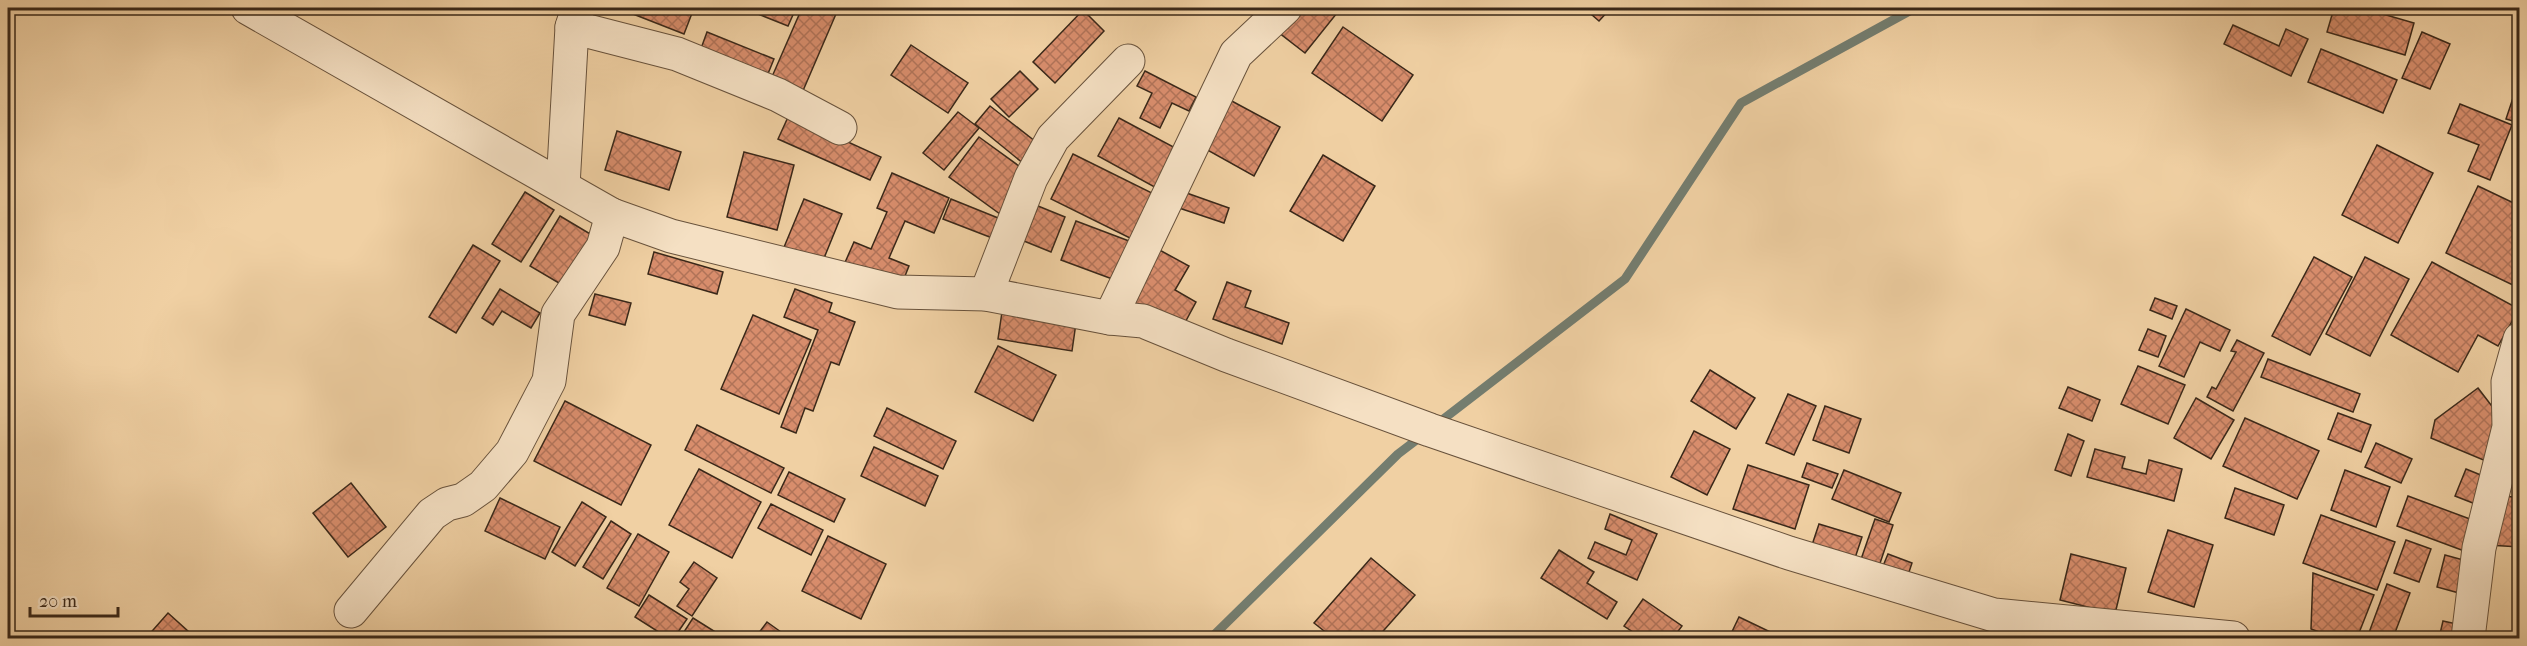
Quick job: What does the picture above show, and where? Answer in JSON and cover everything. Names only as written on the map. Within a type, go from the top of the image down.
[{"type":"street","points":[[248,8],[612,215],[670,236],[898,292],[986,294],[1110,318],[1143,321],[1226,356],[1430,430],[1789,553],[1994,615],[2233,639]]},
{"type":"street","points":[[1110,318],[1236,54],[1286,8]]},
{"type":"street","points":[[562,186],[575,17],[677,54],[778,95],[840,128]]},
{"type":"street","points":[[986,294],[1031,178],[1053,138],[1128,61]]},
{"type":"street","points":[[351,611],[432,514],[447,504],[463,500],[483,486],[512,453],[549,381],[558,314],[603,247],[612,215]]},
{"type":"street","points":[[2468,639],[2479,548],[2509,427],[2508,382],[2520,339]]},
{"type":"building","points":[[630,8],[694,8],[684,34],[628,12]]},
{"type":"building","points":[[743,8],[796,8],[788,26]]},
{"type":"building","points":[[802,8],[821,8],[836,14],[802,93],[771,79]]},
{"type":"building","points":[[1297,8],[1341,8],[1305,53],[1278,32]]},
{"type":"building","points":[[1584,8],[1611,8],[1599,21]]},
{"type":"building","points":[[2334,8],[2362,8],[2414,23],[2405,55],[2327,32]]},
{"type":"building","points":[[1083,10],[1104,31],[1055,83],[1033,62]]},
{"type":"building","points":[[2233,25],[2279,46],[2286,29],[2308,39],[2291,76],[2224,44]]},
{"type":"building","points":[[1343,27],[1413,75],[1382,121],[1312,73]]},
{"type":"building","points":[[707,32],[774,59],[765,81],[699,54]]},
{"type":"building","points":[[2422,32],[2450,44],[2430,89],[2402,78]]},
{"type":"building","points":[[911,45],[968,83],[948,113],[891,75]]},
{"type":"building","points":[[2321,49],[2397,80],[2383,113],[2308,82]]},
{"type":"building","points":[[1020,71],[1038,89],[1009,117],[991,99]]},
{"type":"building","points":[[1145,71],[1196,97],[1189,111],[1172,103],[1160,128],[1140,118],[1152,93],[1137,86]]},
{"type":"building","points":[[2520,77],[2520,123],[2506,119]]},
{"type":"building","points":[[1228,99],[1280,127],[1254,176],[1202,147]]},
{"type":"building","points":[[2460,104],[2512,125],[2490,180],[2468,171],[2479,145],[2448,133]]},
{"type":"building","points":[[990,106],[1040,145],[1024,164],[975,124]]},
{"type":"building","points":[[958,112],[979,128],[944,170],[923,153]]},
{"type":"building","points":[[789,115],[881,157],[870,180],[778,139]]},
{"type":"building","points":[[1119,118],[1181,151],[1160,190],[1098,156]]},
{"type":"building","points":[[617,131],[681,152],[669,190],[605,170]]},
{"type":"building","points":[[979,137],[1030,174],[1000,214],[949,177]]},
{"type":"building","points":[[2377,145],[2433,173],[2398,243],[2342,215]]},
{"type":"building","points":[[744,152],[794,165],[777,230],[727,217]]},
{"type":"building","points":[[1073,154],[1160,197],[1138,242],[1051,199]]},
{"type":"building","points":[[1323,155],[1375,186],[1343,241],[1290,211]]},
{"type":"building","points":[[892,173],[949,198],[934,233],[905,221],[889,258],[909,266],[899,291],[843,267],[854,242],[871,249],[887,212],[877,208]]},
{"type":"building","points":[[2478,186],[2520,206],[2520,281],[2517,287],[2446,253]]},
{"type":"building","points":[[1181,191],[1229,208],[1224,223],[1176,207]]},
{"type":"building","points":[[525,192],[554,210],[521,262],[492,244]]},
{"type":"building","points":[[804,199],[842,214],[820,268],[782,252]]},
{"type":"building","points":[[951,199],[1008,222],[1000,241],[943,219]]},
{"type":"building","points":[[1038,206],[1065,217],[1051,252],[1024,241]]},
{"type":"building","points":[[560,216],[602,241],[564,286],[530,266]]},
{"type":"building","points":[[1076,221],[1129,241],[1115,280],[1061,260]]},
{"type":"building","points":[[473,245],[500,261],[456,333],[429,317]]},
{"type":"building","points":[[1154,247],[1189,266],[1175,290],[1196,302],[1181,330],[1125,298]]},
{"type":"building","points":[[654,252],[723,272],[717,294],[648,274]]},
{"type":"building","points":[[2314,257],[2352,277],[2310,355],[2272,336]]},
{"type":"building","points":[[2365,257],[2409,279],[2370,356],[2326,334]]},
{"type":"building","points":[[2432,262],[2519,309],[2498,346],[2478,335],[2458,372],[2391,335]]},
{"type":"building","points":[[1227,282],[1251,291],[1245,307],[1289,323],[1282,344],[1213,319]]},
{"type":"building","points":[[500,289],[540,313],[531,328],[502,311],[493,325],[482,318]]},
{"type":"building","points":[[795,289],[832,303],[829,312],[855,322],[839,365],[831,362],[813,411],[805,408],[796,433],[781,427],[818,330],[784,317]]},
{"type":"building","points":[[595,294],[631,303],[625,325],[589,315]]},
{"type":"building","points":[[2155,298],[2177,306],[2172,319],[2150,310]]},
{"type":"building","points":[[2186,309],[2230,330],[2220,351],[2200,342],[2184,377],[2159,366]]},
{"type":"building","points":[[1002,312],[1076,323],[1072,351],[998,339]]},
{"type":"building","points":[[753,315],[811,340],[779,414],[721,389]]},
{"type":"building","points":[[2148,329],[2166,336],[2158,357],[2139,350]]},
{"type":"building","points":[[2237,340],[2264,353],[2233,411],[2207,397],[2212,387],[2216,389],[2236,352],[2231,351]]},
{"type":"building","points":[[998,346],[1056,375],[1033,421],[975,392]]},
{"type":"building","points":[[2268,359],[2360,394],[2353,412],[2261,377]]},
{"type":"building","points":[[2138,366],[2185,385],[2168,424],[2121,404]]},
{"type":"building","points":[[1710,370],[1755,398],[1736,429],[1691,401]]},
{"type":"building","points":[[2068,387],[2100,400],[2092,421],[2059,408]]},
{"type":"building","points":[[2478,388],[2504,422],[2493,464],[2431,438],[2435,420]]},
{"type":"building","points":[[1788,394],[1816,406],[1794,455],[1766,443]]},
{"type":"building","points":[[2196,398],[2234,420],[2211,459],[2174,438]]},
{"type":"building","points":[[565,401],[651,445],[621,505],[534,461]]},
{"type":"building","points":[[1825,406],[1861,419],[1849,453],[1813,440]]},
{"type":"building","points":[[887,408],[956,441],[943,469],[874,436]]},
{"type":"building","points":[[2338,413],[2371,425],[2361,452],[2328,439]]},
{"type":"building","points":[[2245,418],[2319,451],[2297,499],[2223,466]]},
{"type":"building","points":[[697,425],[784,468],[771,493],[685,450]]},
{"type":"building","points":[[1694,431],[1730,449],[1707,495],[1671,477]]},
{"type":"building","points":[[2068,434],[2084,441],[2071,476],[2055,470]]},
{"type":"building","points":[[2376,443],[2412,459],[2401,483],[2365,467]]},
{"type":"building","points":[[874,447],[938,476],[925,506],[861,476]]},
{"type":"building","points":[[2095,449],[2125,457],[2122,468],[2146,474],[2149,460],[2182,469],[2174,501],[2087,477]]},
{"type":"building","points":[[1807,463],[1838,474],[1832,488],[1802,477]]},
{"type":"building","points":[[1748,465],[1809,485],[1795,529],[1733,509]]},
{"type":"building","points":[[699,469],[761,502],[732,558],[669,525]]},
{"type":"building","points":[[2466,469],[2493,480],[2483,507],[2455,496]]},
{"type":"building","points":[[1844,470],[1901,493],[1889,522],[1832,499]]},
{"type":"building","points":[[2345,470],[2390,487],[2376,527],[2331,510]]},
{"type":"building","points":[[789,472],[845,499],[834,522],[778,495]]},
{"type":"building","points":[[351,483],[386,527],[348,557],[313,513]]},
{"type":"building","points":[[2235,488],[2284,505],[2274,535],[2225,518]]},
{"type":"building","points":[[2408,496],[2478,522],[2467,552],[2397,526]]},
{"type":"building","points":[[2505,496],[2520,498],[2520,547],[2488,545]]},
{"type":"building","points":[[500,498],[560,527],[545,559],[485,531]]},
{"type":"building","points":[[582,502],[606,517],[575,566],[552,552]]},
{"type":"building","points":[[771,504],[823,530],[811,555],[758,528]]},
{"type":"building","points":[[1610,514],[1657,534],[1637,580],[1588,558],[1595,542],[1626,555],[1632,540],[1605,529]]},
{"type":"building","points":[[2321,515],[2395,542],[2377,590],[2303,563]]},
{"type":"building","points":[[1875,519],[1893,525],[1877,572],[1859,565]]},
{"type":"building","points":[[611,521],[631,534],[603,579],[583,567]]},
{"type":"building","points":[[1819,524],[1862,537],[1854,561],[1811,548]]},
{"type":"building","points":[[2168,530],[2213,545],[2194,607],[2148,592]]},
{"type":"building","points":[[638,534],[669,552],[639,606],[607,588]]},
{"type":"building","points":[[828,536],[886,564],[861,619],[802,591]]},
{"type":"building","points":[[2406,540],[2431,549],[2419,582],[2394,573]]},
{"type":"building","points":[[1559,550],[1594,572],[1587,583],[1617,602],[1607,619],[1541,578]]},
{"type":"building","points":[[1888,554],[1912,563],[1908,575],[1883,566]]},
{"type":"building","points":[[2071,554],[2126,568],[2115,614],[2060,600]]},
{"type":"building","points":[[2445,555],[2467,561],[2459,593],[2437,587]]},
{"type":"building","points":[[1371,558],[1415,595],[1377,638],[1333,638],[1314,623]]},
{"type":"building","points":[[694,562],[717,578],[692,616],[677,606],[689,589],[680,582]]},
{"type":"building","points":[[2313,573],[2374,595],[2357,638],[2336,638],[2311,629]]},
{"type":"building","points":[[2387,584],[2410,593],[2393,638],[2367,638]]},
{"type":"building","points":[[649,595],[687,619],[674,638],[668,638],[635,617]]},
{"type":"building","points":[[1643,599],[1682,626],[1673,638],[1642,638],[1624,626]]},
{"type":"building","points":[[168,613],[188,631],[181,638],[146,638]]},
{"type":"building","points":[[1739,617],[1783,638],[1729,638]]},
{"type":"building","points":[[693,618],[725,638],[680,638]]},
{"type":"building","points":[[2443,621],[2466,626],[2463,638],[2439,638]]},
{"type":"building","points":[[767,622],[781,632],[775,638],[755,638]]},
{"type":"waterway","points":[[1437,424],[1625,279],[1741,103],[1915,8]]},
{"type":"waterway","points":[[1211,638],[1398,454],[1423,435]]}]
